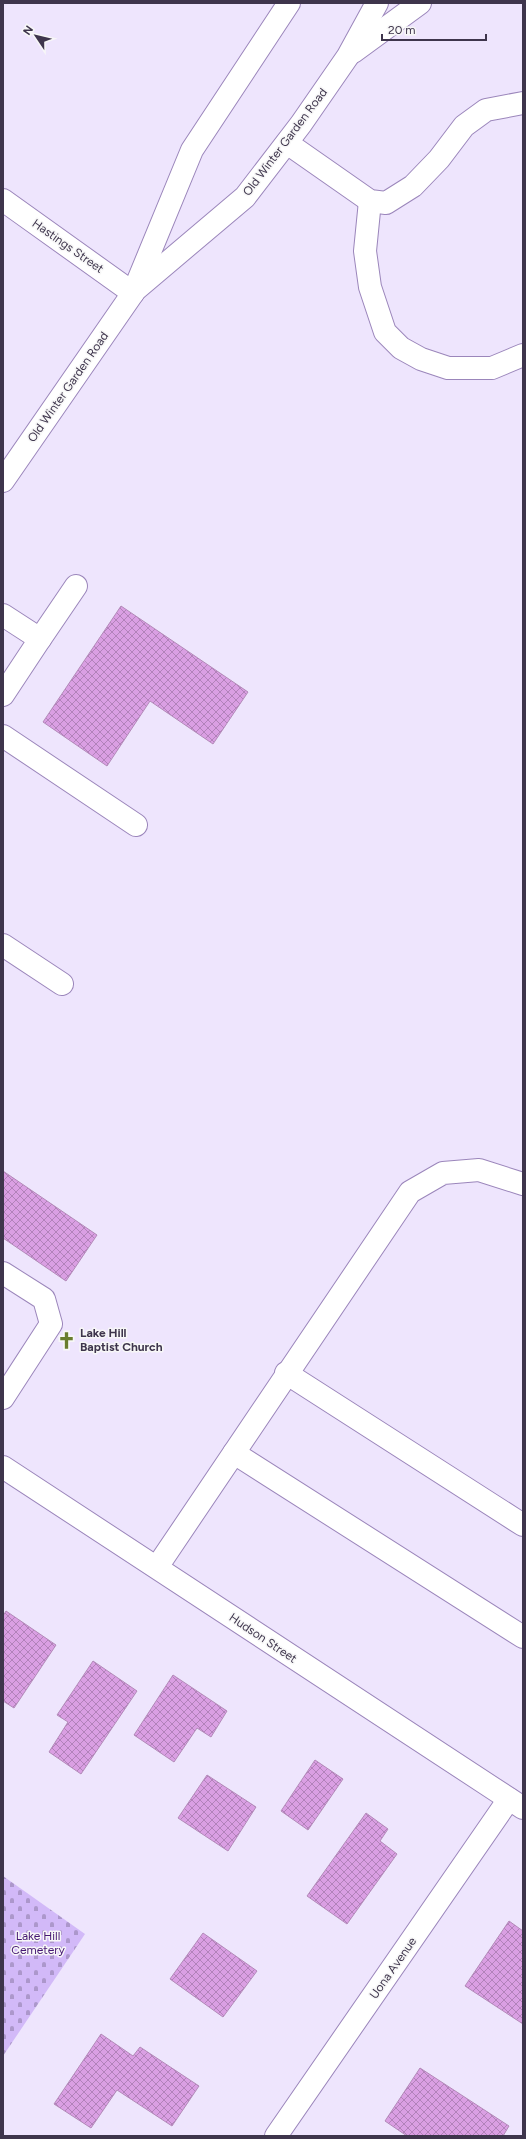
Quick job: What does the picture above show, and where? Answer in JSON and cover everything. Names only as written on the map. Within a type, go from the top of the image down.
[{"type":"street","name":"Old Winter Garden Road","points":[[3,481],[133,293],[192,150],[289,3]]},
{"type":"street","name":"Old Winter Garden Road","points":[[133,293],[245,197],[287,143],[348,56],[377,3]]},
{"type":"street","points":[[348,56],[420,3]]},
{"type":"street","points":[[287,143],[370,201],[386,203],[413,186],[439,158],[464,126],[486,110],[523,104]]},
{"type":"street","name":"Hastings Street","points":[[3,200],[133,293]]},
{"type":"street","points":[[370,201],[365,251],[370,287],[385,332],[401,348],[421,359],[448,368],[492,368],[523,355]]},
{"type":"street","points":[[3,695],[76,586]]},
{"type":"street","points":[[3,615],[40,639]]},
{"type":"street","points":[[3,736],[136,825]]},
{"type":"street","points":[[3,945],[62,984]]},
{"type":"street","points":[[157,1567],[286,1373],[410,1192],[443,1173],[479,1170],[523,1184]]},
{"type":"street","points":[[3,1272],[44,1298],[50,1324],[3,1398]]},
{"type":"street","points":[[286,1373],[523,1525]]},
{"type":"street","points":[[234,1453],[523,1637]]},
{"type":"street","name":"Hudson Street","points":[[3,1467],[516,1804]]},
{"type":"street","name":"Uona Avenue","points":[[276,2136],[516,1804]]},
{"type":"green space","name":"Lake Hill Cemetery","points":[[3,1876],[85,1934],[3,2056]]},
{"type":"building","points":[[121,606],[248,692],[213,744],[150,701],[107,766],[43,722]]},
{"type":"building","points":[[3,1171],[97,1235],[66,1281],[3,1238]]},
{"type":"building","points":[[6,1611],[56,1645],[14,1708],[3,1701],[3,1616]]},
{"type":"building","points":[[93,1661],[137,1691],[81,1774],[49,1752],[68,1722],[57,1715]]},
{"type":"building","points":[[173,1675],[227,1711],[211,1737],[197,1728],[174,1762],[134,1735]]},
{"type":"building","points":[[315,1760],[343,1779],[308,1830],[281,1811]]},
{"type":"building","points":[[207,1775],[256,1807],[228,1851],[178,1818]]},
{"type":"building","points":[[366,1813],[388,1829],[380,1841],[397,1854],[347,1924],[307,1896]]},
{"type":"building","points":[[509,1921],[523,1931],[523,2024],[465,1986]]},
{"type":"building","points":[[203,1933],[257,1971],[223,2017],[170,1979]]},
{"type":"building","points":[[101,2034],[133,2056],[140,2047],[199,2086],[172,2126],[117,2090],[91,2128],[54,2104]]},
{"type":"building","points":[[420,2068],[509,2126],[503,2136],[407,2136],[385,2121]]},
{"type":"place","name":"Lake Hill Baptist Church","points":[[67,1340]]}]
